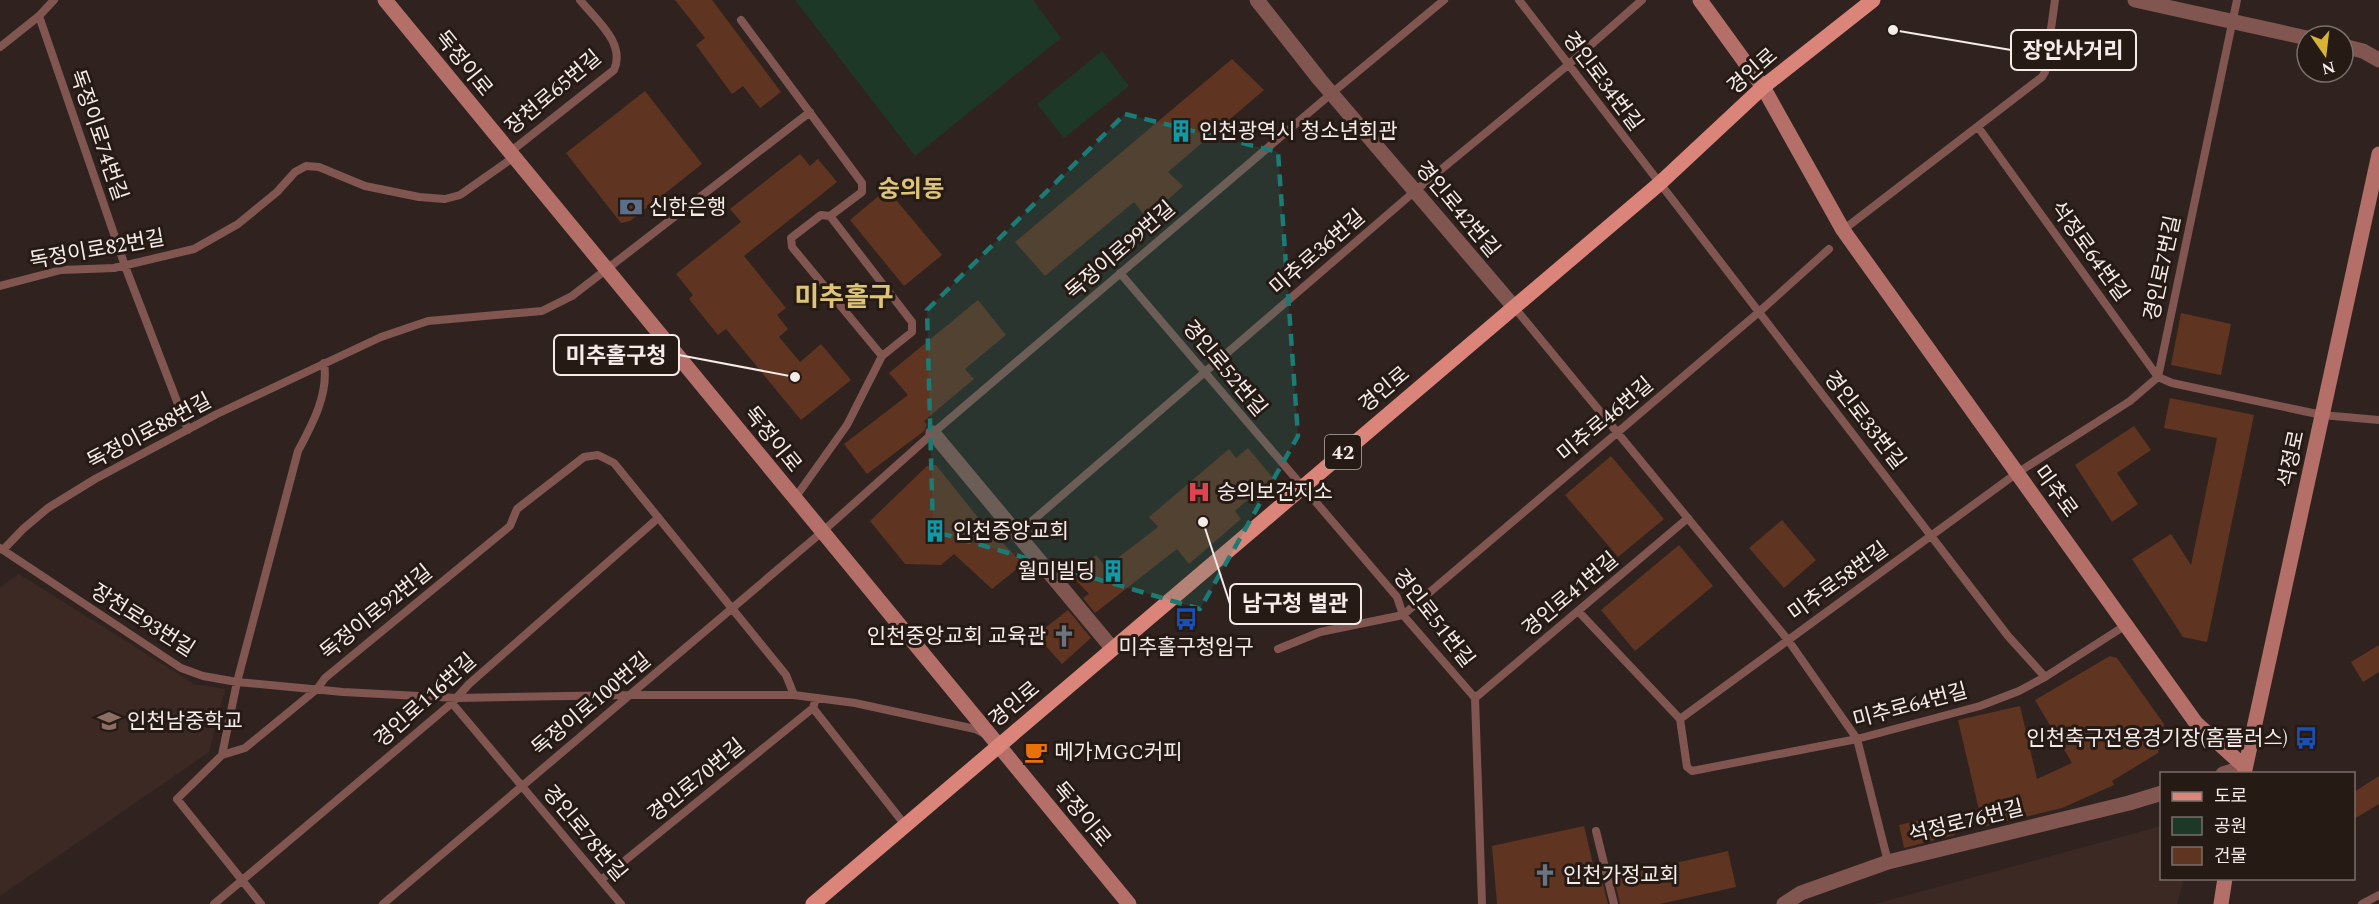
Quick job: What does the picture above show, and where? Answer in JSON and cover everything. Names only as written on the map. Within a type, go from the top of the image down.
[{"type":"main road","name":"독정이로","points":[[385,0],[1129,904]]},
{"type":"main road","name":"미추로","points":[[1700,0],[1763,87],[1843,230],[2196,723],[2245,770]]},
{"type":"main road","name":"경인로","points":[[813,904],[905,825],[995,741],[1112,648],[1659,184],[1763,87],[1873,0]]},
{"type":"main road","name":"석정로","points":[[2245,770],[2379,154]]},
{"type":"main road","points":[[2221,904],[2225,880]]},
{"type":"street","points":[[2135,0],[2295,35]]},
{"type":"street","name":"경인로42번길","points":[[1264,3],[1332,93],[1514,307]]},
{"type":"street","points":[[2355,49],[2379,60]]},
{"type":"street","points":[[933,433],[1112,648]]},
{"type":"street","name":"석정로76번길","points":[[1784,904],[1802,893],[1888,862],[2160,794]]},
{"type":"lane","points":[[0,47],[39,16],[54,0]]},
{"type":"lane","name":"장천로65번길","points":[[512,154],[614,70],[618,60],[614,42],[580,0]]},
{"type":"lane","name":"독정이로99번길","points":[[822,532],[933,433],[1120,273],[1444,0]]},
{"type":"lane","name":"경인로34번길","points":[[1519,0],[1659,184]]},
{"type":"lane","name":"미추로36번길","points":[[1017,534],[1415,191],[1568,65],[1642,0]]},
{"type":"lane","points":[[1843,230],[2042,77],[2045,72],[2055,0]]},
{"type":"lane","name":"경인로7번길","points":[[2158,377],[2237,0]]},
{"type":"lane","name":"독정이로74번길","points":[[39,16],[125,266],[188,430]]},
{"type":"lane","points":[[741,20],[862,183],[862,192],[830,216],[821,215],[791,238],[792,247],[882,356]]},
{"type":"lane","name":"독정이로88번길","points":[[2,549],[48,508],[95,479],[188,430],[381,337],[428,321],[542,311],[572,296],[810,112]]},
{"type":"lane","name":"석정로64번길","points":[[1978,126],[2158,377]]},
{"type":"lane","name":"독정이로82번길","points":[[0,286],[61,270],[125,266],[194,249],[238,224],[278,192],[295,172],[306,166],[319,167],[365,186],[419,197],[445,199],[460,195],[512,154]]},
{"type":"lane","name":"경인로33번길","points":[[1659,184],[2008,636],[2045,678]]},
{"type":"lane","points":[[795,498],[847,424],[882,356],[912,332],[912,321],[830,216]]},
{"type":"lane","name":"미추로46번길","points":[[1403,615],[1759,312],[1829,249]]},
{"type":"lane","name":"경인로52번길","points":[[1120,273],[1302,487]]},
{"type":"lane","points":[[1514,307],[1788,640],[1857,738],[1888,862]]},
{"type":"lane","points":[[222,754],[237,682],[298,451],[314,422],[321,398],[326,374],[324,363]]},
{"type":"lane","points":[[2017,473],[2130,401],[2158,377],[2172,383],[2322,415],[2379,420]]},
{"type":"lane","name":"독정이로92번길","points":[[242,880],[177,799],[222,754],[245,748],[316,689],[325,678],[510,526],[517,509],[584,457],[598,455],[614,463],[657,519]]},
{"type":"lane","name":"미추로58번길","points":[[1680,719],[2017,473]]},
{"type":"lane","name":"경인로51번길","points":[[1302,487],[1397,597],[1403,615],[1475,698],[1482,904]]},
{"type":"lane","name":"경인로41번길","points":[[1475,698],[1688,518]]},
{"type":"lane","points":[[657,519],[786,675],[794,695]]},
{"type":"lane","name":"경인로116번길","points":[[214,904],[454,700],[469,684],[657,519]]},
{"type":"lane","name":"독정이로100번길","points":[[383,904],[822,532]]},
{"type":"lane","name":"장천로93번길","points":[[2,549],[181,668],[203,676],[237,682],[454,700],[629,695]]},
{"type":"lane","points":[[1578,611],[1680,719]]},
{"type":"lane","points":[[1278,649],[1320,632],[1403,615]]},
{"type":"lane","name":"미추로64번길","points":[[1680,719],[1687,766],[1692,771],[1857,738],[1980,706],[2019,691],[2045,678],[2126,626]]},
{"type":"lane","points":[[629,695],[794,695],[912,714],[975,729],[995,741]]},
{"type":"lane","points":[[816,698],[813,708],[905,825]]},
{"type":"lane","name":"경인로78번길","points":[[454,700],[522,786],[621,904]]},
{"type":"lane","name":"경인로70번길","points":[[601,880],[813,708]]},
{"type":"lane","points":[[1596,831],[1614,904]]},
{"type":"lane","points":[[242,880],[261,904]]},
{"type":"lane","points":[[2362,904],[2379,895]]},
{"type":"highlighted area","points":[[1125,114],[1278,152],[1298,436],[1200,609],[933,531],[927,310]]},
{"type":"shaded area","name":"인천남중학교","points":[[19,574],[194,684],[225,689],[209,752],[0,896],[0,587]]},
{"type":"shaded area","points":[[2160,826],[2160,880],[2184,880],[2177,904],[1875,904]]},
{"type":"green space","points":[[795,0],[1033,0],[1061,38],[915,156]]},
{"type":"green space","points":[[1102,51],[1129,86],[1064,138],[1037,104]]},
{"type":"building","points":[[675,0],[712,0],[781,92],[760,108],[743,86],[732,94],[696,45],[705,38]]},
{"type":"building","name":"인천광역시 청소년회관","points":[[1232,59],[1264,90],[1168,172],[1183,186],[1147,219],[1134,202],[1045,276],[1015,242]]},
{"type":"building","points":[[645,91],[702,164],[630,221],[621,223],[566,153]]},
{"type":"building","points":[[800,154],[810,166],[818,159],[837,182],[744,256],[786,308],[777,315],[788,329],[779,337],[800,362],[821,344],[851,380],[801,420],[726,329],[718,335],[689,299],[693,295],[676,274],[741,222],[730,209]]},
{"type":"building","points":[[887,189],[942,255],[904,286],[850,220]]},
{"type":"building","points":[[978,300],[1006,335],[965,369],[974,379],[924,421],[927,425],[924,431],[867,474],[844,444],[908,395],[889,373]]},
{"type":"building","points":[[2181,313],[2231,324],[2221,375],[2171,365]]},
{"type":"building","points":[[2170,398],[2254,415],[2207,642],[2183,637],[2132,559],[2171,534],[2191,565],[2217,438],[2164,428]]},
{"type":"building","points":[[2134,426],[2151,450],[2117,473],[2138,504],[2112,522],[2075,465]]},
{"type":"building","points":[[1248,448],[1273,478],[1235,511],[1241,519],[1189,564],[1177,549],[1095,613],[1083,598],[1089,594],[1071,575],[1096,555],[1106,567],[1158,527],[1149,517],[1229,449],[1236,458]]},
{"type":"building","points":[[1611,456],[1664,519],[1618,557],[1565,495]]},
{"type":"building","name":"인천중앙교회","points":[[936,465],[976,515],[1023,564],[992,589],[954,554],[941,565],[905,564],[870,521],[927,466]]},
{"type":"building","points":[[1782,520],[1816,560],[1784,588],[1749,548]]},
{"type":"building","points":[[1679,545],[1713,586],[1635,651],[1601,610]]},
{"type":"building","name":"인천중앙교회 교육관","points":[[1068,610],[1091,638],[1062,664],[1036,635]]},
{"type":"building","points":[[2379,645],[2379,672],[2363,682],[2351,662]]},
{"type":"building","points":[[2110,656],[2117,658],[2164,724],[2158,753],[2112,781],[2114,785],[2062,808],[1983,827],[1958,720],[2020,706],[2037,779],[2072,763],[2035,700]]},
{"type":"building","points":[[2379,776],[2379,804],[2355,818],[2355,791]]},
{"type":"building","points":[[1950,813],[1955,835],[1904,848],[1899,825]]},
{"type":"building","name":"인천가정교회","points":[[1584,826],[1597,881],[1602,880],[1608,904],[1497,904],[1492,846]]},
{"type":"building","points":[[1728,851],[1736,887],[1660,904],[1620,904],[1614,877]]},
{"type":"place","name":"장안사거리","points":[[1893,30]]},
{"type":"place","name":"인천광역시 청소년회관","points":[[1181,131]]},
{"type":"place","name":"신한은행","points":[[631,207]]},
{"type":"place","name":"미추홀구청","points":[[795,377]]},
{"type":"place","name":"숭의보건지소","points":[[1199,492]]},
{"type":"place","name":"남구청 별관","points":[[1203,522]]},
{"type":"place","name":"인천중앙교회","points":[[935,531]]},
{"type":"place","name":"월미빌딩","points":[[1113,571]]},
{"type":"place","name":"미추홀구청입구","points":[[1186,619]]},
{"type":"place","name":"인천중앙교회 교육관","points":[[1064,636]]},
{"type":"place","name":"인천남중학교","points":[[109,721]]},
{"type":"place","name":"인천축구전용경기장(홈플러스)","points":[[2306,738]]},
{"type":"place","name":"메가MGC커피","points":[[1036,752]]},
{"type":"place","name":"인천가정교회","points":[[1545,875]]},
{"type":"district","name":"숭의동","points":[[911,189]]},
{"type":"district","name":"미추홀구","points":[[844,297]]}]
